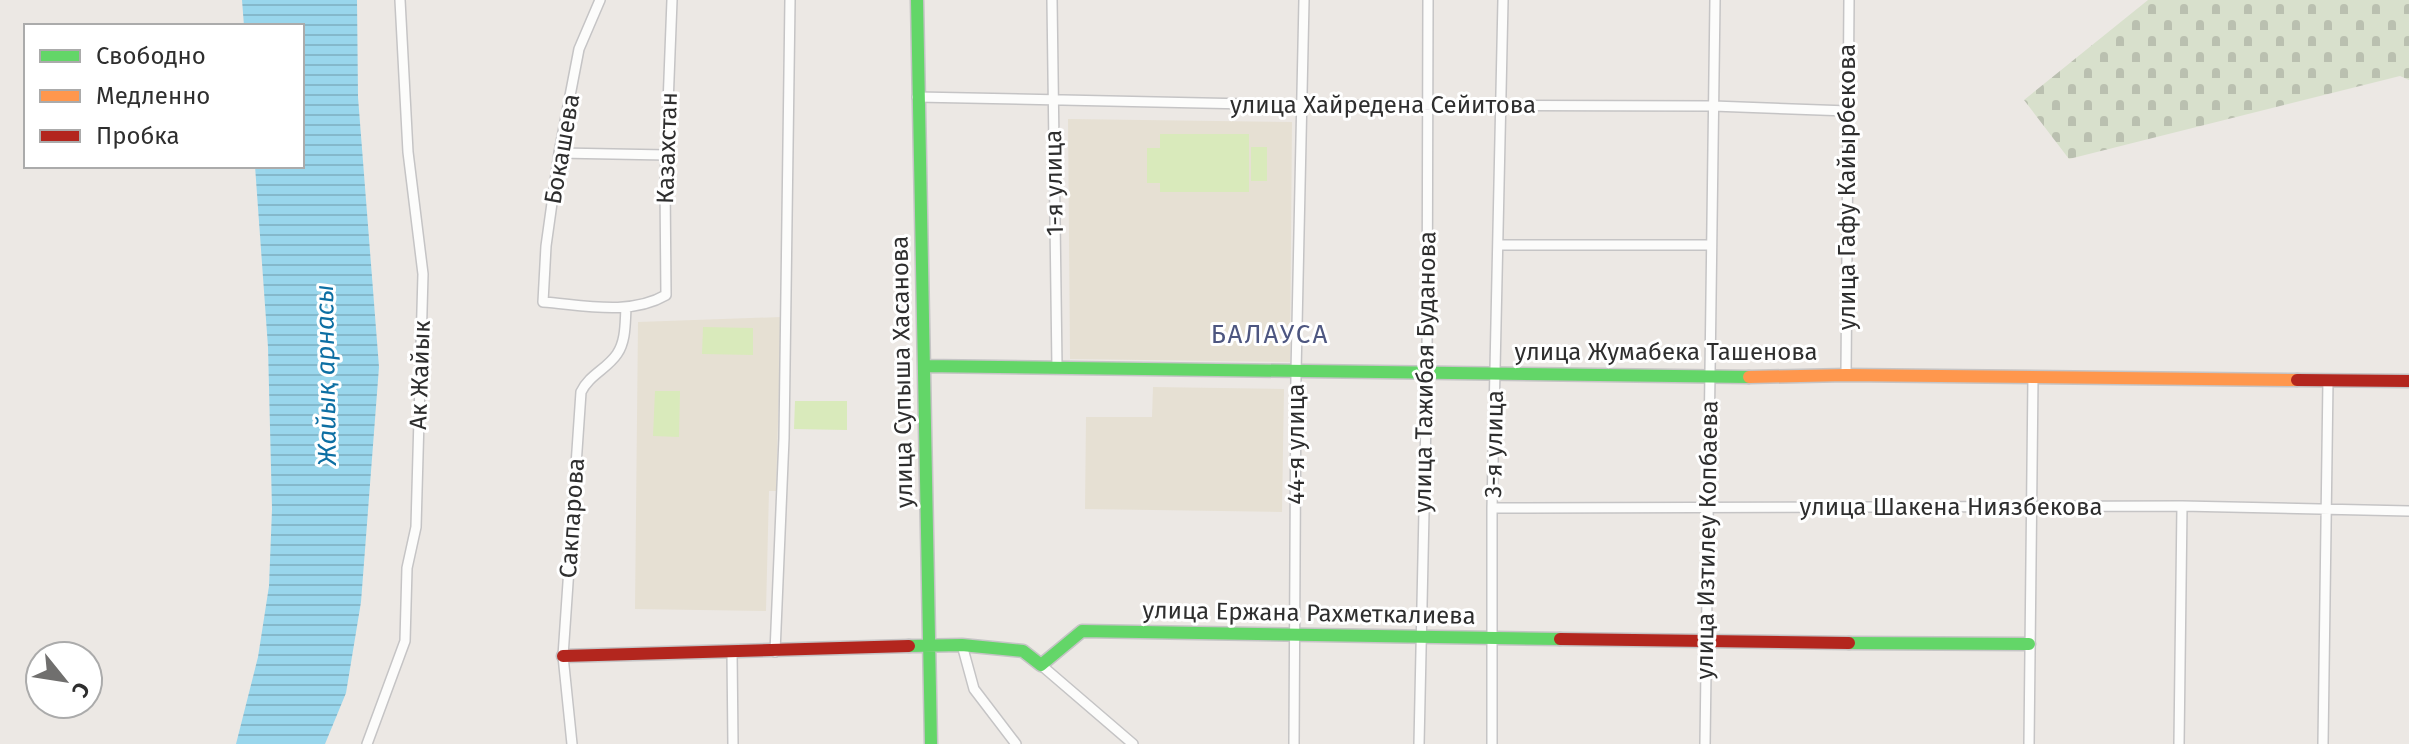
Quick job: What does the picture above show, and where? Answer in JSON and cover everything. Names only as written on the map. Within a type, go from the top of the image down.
[{"type":"street","name":"Ак Жайык","points":[[367,744],[405,641],[407,568],[416,527],[423,274],[408,152],[400,0]]},
{"type":"street","name":"Бокашева","points":[[600,0],[579,49],[559,153],[546,246],[543,302],[626,308]]},
{"type":"street","name":"Казахстан","points":[[626,308],[652,303],[666,295],[672,0]]},
{"type":"street","points":[[775,652],[784,438],[790,0]]},
{"type":"street","name":"улица Супыша Хасанова","points":[[917,0],[931,744]]},
{"type":"street","name":"1-я улица","points":[[1052,0],[1057,367]]},
{"type":"street","name":"44-я улица","points":[[1294,744],[1297,635],[1296,373],[1304,0]]},
{"type":"street","name":"улица Тажибая Буданова","points":[[1419,744],[1427,371],[1428,0]]},
{"type":"street","name":"3-я улица","points":[[1492,744],[1492,508],[1503,0]]},
{"type":"street","name":"улица Изтилеу Копбаева","points":[[1705,744],[1715,0]]},
{"type":"street","name":"улица Гафу Кайырбекова","points":[[1846,375],[1849,0]]},
{"type":"street","name":"улица Хайредена Сейитова","points":[[917,97],[1302,105],[1713,106],[1848,111]]},
{"type":"street","points":[[559,153],[667,155]]},
{"type":"street","points":[[1498,245],[1711,245]]},
{"type":"street","name":"Сакпарова","points":[[572,744],[563,656],[581,392],[586,381],[617,355],[624,338],[626,308]]},
{"type":"street","name":"улица Жумабека Ташенова","points":[[924,366],[1296,373],[1427,371],[1709,378],[1846,375],[2409,381]]},
{"type":"street","points":[[2029,744],[2033,377]]},
{"type":"street","points":[[2323,744],[2328,380]]},
{"type":"street","points":[[2179,744],[2182,506]]},
{"type":"street","name":"улица Шакена Ниязбекова","points":[[1492,508],[2182,506],[2409,511]]},
{"type":"street","name":"улица Ержана Рахметкалиева","points":[[1041,665],[1082,631],[1705,642],[2029,644]]},
{"type":"street","points":[[563,656],[962,645],[1023,651],[1133,744]]},
{"type":"street","points":[[962,645],[974,689],[1016,744]]},
{"type":"street","points":[[732,652],[733,744]]},
{"type":"shaded area","points":[[1068,119],[1292,122],[1290,362],[1070,359]]},
{"type":"shaded area","points":[[781,317],[776,491],[769,491],[766,611],[635,609],[638,322]]},
{"type":"shaded area","points":[[1153,387],[1284,389],[1282,512],[1085,509],[1086,417],[1152,417]]},
{"type":"green space","points":[[2148,0],[2409,0],[2409,80],[2400,76],[2069,159],[2024,100]]},
{"type":"green space","points":[[1160,134],[1249,134],[1249,192],[1160,192],[1160,183],[1147,183],[1147,148],[1160,148]]},
{"type":"green space","points":[[1251,147],[1267,147],[1267,181],[1251,181]]},
{"type":"green space","points":[[703,327],[753,328],[753,355],[702,354]]},
{"type":"green space","points":[[655,391],[680,391],[679,437],[653,436]]},
{"type":"green space","points":[[795,401],[847,401],[847,430],[794,429]]},
{"type":"water","name":"Жайық арнасы","points":[[242,0],[357,0],[358,97],[379,367],[361,602],[346,693],[325,744],[236,744],[258,657],[269,586],[272,509],[268,347],[255,168],[304,168],[304,24],[244,24]]},
{"type":"traffic: fast","points":[[917,0],[931,744]]},
{"type":"traffic: fast","points":[[924,366],[1749,377]]},
{"type":"traffic: fast","points":[[909,646],[962,645],[1023,651],[1041,665],[1082,631],[1560,639]]},
{"type":"traffic: fast","points":[[1849,643],[2029,644]]},
{"type":"traffic: slow","points":[[1749,377],[1846,375],[2297,380]]},
{"type":"traffic: jam","points":[[2297,380],[2409,381]]},
{"type":"traffic: jam","points":[[1560,639],[1849,643]]},
{"type":"traffic: jam","points":[[563,656],[909,646]]},
{"type":"district","name":"БАЛАУСА","points":[[1270,334]]}]
